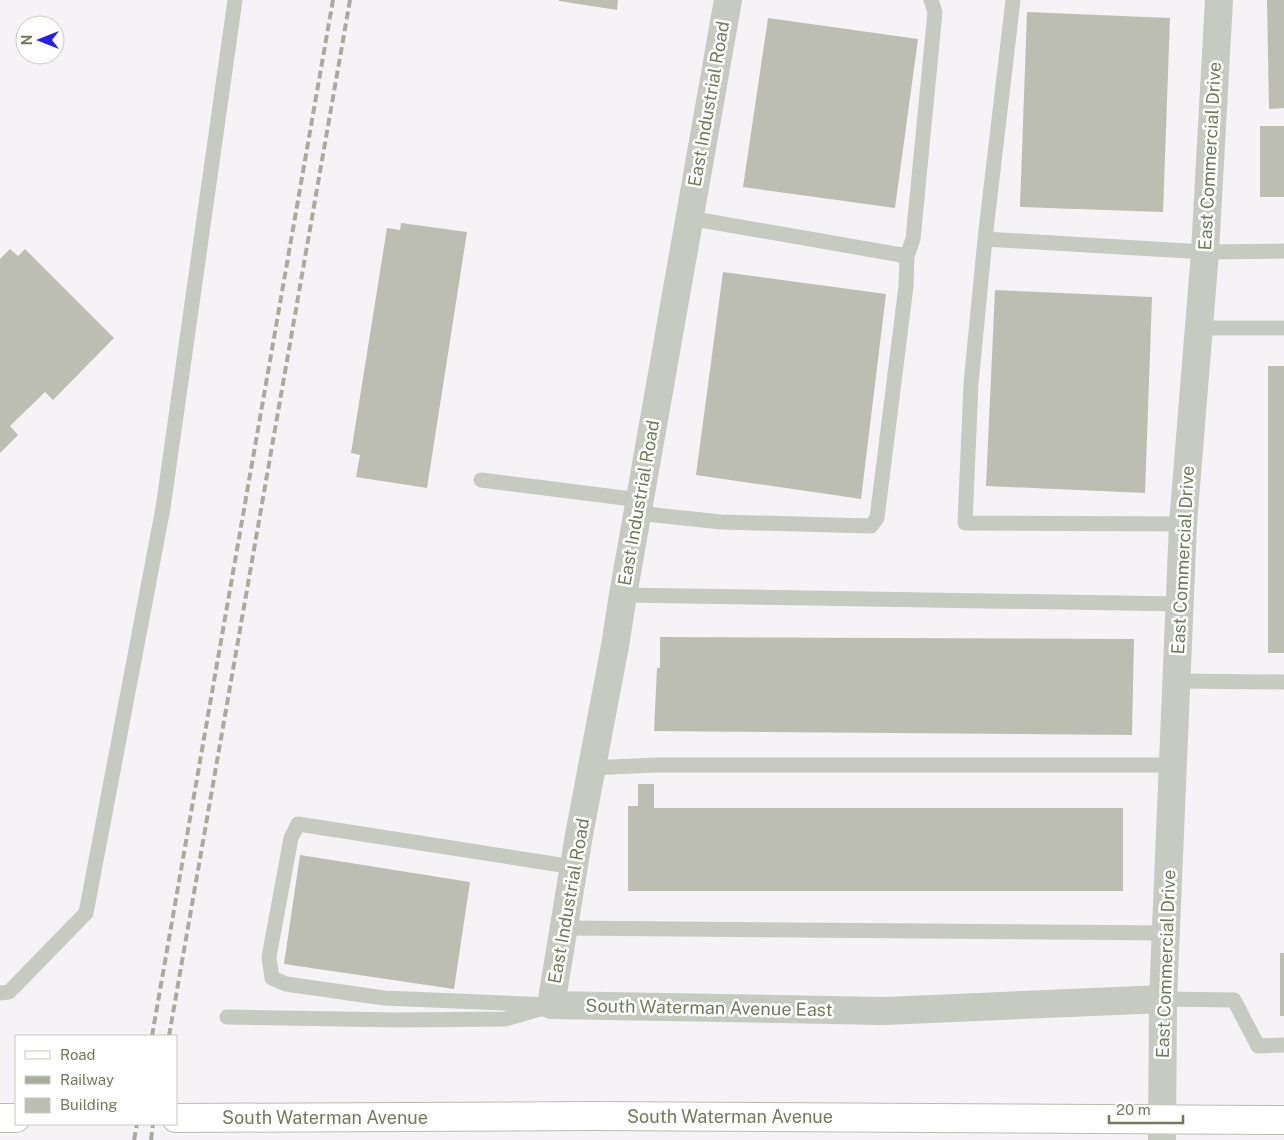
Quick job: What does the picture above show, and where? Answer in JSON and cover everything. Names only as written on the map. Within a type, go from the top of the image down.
[{"type":"main road","name":"South Waterman Avenue","points":[[178,1118],[603,1116],[1162,1130],[1284,1120]]},
{"type":"main road","points":[[0,1118],[15,1118]]},
{"type":"street","name":"East Industrial Road","points":[[551,1005],[563,928],[615,646],[728,0]]},
{"type":"street","name":"East Commercial Drive","points":[[1162,1130],[1163,1000],[1183,524],[1205,252],[1218,0]]},
{"type":"street","name":"South Waterman Avenue East","points":[[551,1005],[885,1011],[1163,1000]]},
{"type":"lane","points":[[0,993],[9,992],[86,913],[163,508],[235,0]]},
{"type":"lane","points":[[481,480],[721,522],[871,526],[877,518],[906,286],[907,256],[913,239],[935,12],[931,0]]},
{"type":"lane","points":[[1013,0],[970,384],[965,523],[1183,524]]},
{"type":"lane","points":[[690,218],[907,256]]},
{"type":"lane","points":[[985,239],[1205,252],[1284,251]]},
{"type":"lane","points":[[1199,328],[1284,328]]},
{"type":"lane","points":[[623,595],[1180,604]]},
{"type":"lane","points":[[1176,681],[1284,682]]},
{"type":"lane","points":[[592,768],[655,764],[1173,765]]},
{"type":"lane","points":[[551,1005],[384,998],[286,984],[272,978],[269,958],[291,838],[298,824],[574,867]]},
{"type":"lane","points":[[563,928],[1166,933]]},
{"type":"lane","points":[[1163,1000],[1234,1000],[1258,1046],[1284,1045]]},
{"type":"lane","name":"South Waterman Avenue East","points":[[227,1017],[505,1020],[551,1005]]},
{"type":"building","points":[[559,0],[618,0],[617,10]]},
{"type":"building","points":[[1267,0],[1284,0],[1284,108],[1269,109]]},
{"type":"building","points":[[1027,12],[1170,18],[1163,212],[1020,207]]},
{"type":"building","points":[[768,18],[918,39],[895,208],[743,187]]},
{"type":"building","points":[[1260,126],[1284,126],[1284,197],[1260,197]]},
{"type":"building","points":[[401,223],[467,232],[427,488],[356,477],[360,455],[351,453],[387,228],[400,230]]},
{"type":"building","points":[[10,249],[18,256],[25,249],[114,338],[53,400],[45,392],[10,426],[18,435],[0,453],[0,259]]},
{"type":"building","points":[[723,272],[886,294],[861,499],[696,475]]},
{"type":"building","points":[[995,290],[1152,297],[1145,493],[986,486]]},
{"type":"building","points":[[1268,366],[1284,366],[1284,653],[1268,653]]},
{"type":"building","points":[[660,637],[1134,639],[1132,735],[654,731],[657,668],[660,668]]},
{"type":"building","points":[[638,784],[654,784],[654,808],[1123,808],[1123,891],[628,891],[628,806],[638,806]]},
{"type":"building","points":[[300,855],[470,882],[454,989],[284,964]]},
{"type":"building","points":[[1280,953],[1284,953],[1284,1016],[1280,1016]]},
{"type":"railway","points":[[152,1035],[333,0]]},
{"type":"railway","points":[[169,1035],[350,0]]},
{"type":"railway","points":[[134,1140],[137,1125]]},
{"type":"railway","points":[[151,1140],[153,1125]]}]
